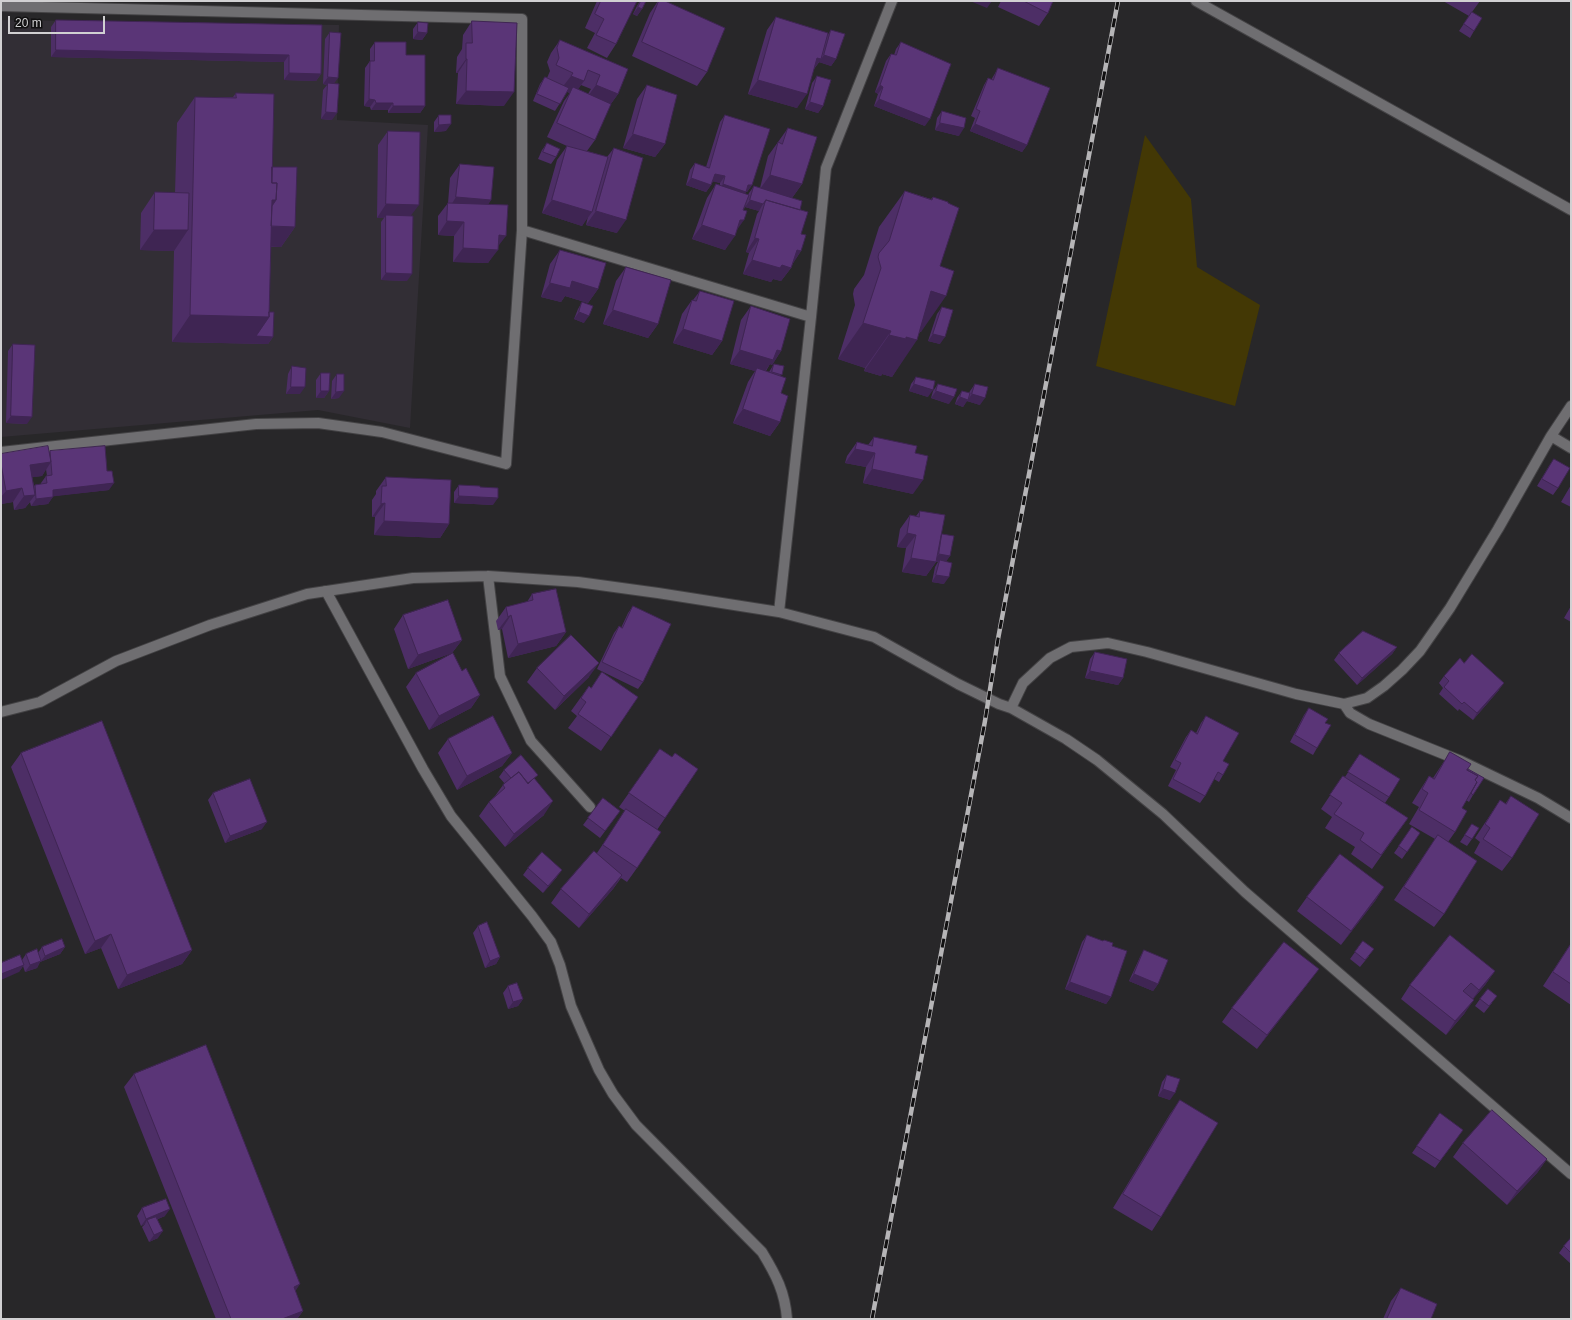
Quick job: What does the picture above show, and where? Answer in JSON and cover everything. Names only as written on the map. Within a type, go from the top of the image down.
[{"type":"street","points":[[779,612],[826,168],[892,1]]},
{"type":"street","points":[[1196,1],[1571,210]]},
{"type":"street","points":[[1,6],[522,19],[522,230],[506,464],[382,432],[318,423],[256,424],[1,452]]},
{"type":"street","points":[[522,230],[811,317]]},
{"type":"street","points":[[1011,708],[1023,683],[1050,658],[1071,647],[1108,643],[1147,652],[1296,694],[1344,704],[1367,698],[1384,686],[1420,651],[1450,608],[1551,436],[1571,406]]},
{"type":"street","points":[[1551,436],[1571,448]]},
{"type":"street","points":[[488,576],[500,676],[531,741],[590,807]]},
{"type":"street","points":[[1,712],[40,702],[116,661],[210,625],[307,594],[413,578],[488,576],[578,582],[779,612],[874,637],[958,684],[999,704],[1011,708],[1066,739],[1098,760],[1163,814],[1245,892],[1571,1174]]},
{"type":"street","points":[[326,591],[422,769],[451,816],[532,916],[551,942],[560,965],[571,1006],[599,1070],[613,1094],[636,1125],[762,1252],[777,1276],[786,1304],[787,1319]]},
{"type":"street","points":[[1344,704],[1350,713],[1369,724],[1461,761],[1538,798],[1571,818]]},
{"type":"shaded area","points":[[2,20],[339,25],[337,120],[428,125],[410,428],[318,410],[1,437]]},
{"type":"shaded area","points":[[1145,135],[1191,199],[1197,267],[1260,305],[1235,406],[1096,366]]},
{"type":"building","points":[[601,1],[637,1],[616,44],[596,35],[604,19],[595,14]]},
{"type":"building","points":[[641,1],[646,1],[642,9],[638,7]]},
{"type":"building","points":[[659,1],[665,1],[725,28],[707,72],[642,42]]},
{"type":"building","points":[[1024,1],[1053,1],[1048,13]]},
{"type":"building","points":[[1472,12],[1482,18],[1474,31],[1464,24]]},
{"type":"building","points":[[776,17],[828,33],[821,59],[817,58],[807,94],[758,80]]},
{"type":"building","points":[[56,20],[322,25],[321,74],[289,73],[289,55],[56,50]]},
{"type":"building","points":[[472,21],[517,23],[514,92],[466,91],[466,43],[472,43]]},
{"type":"building","points":[[418,22],[428,23],[427,33],[418,32]]},
{"type":"building","points":[[831,30],[845,34],[836,59],[824,55]]},
{"type":"building","points":[[330,32],[341,33],[338,78],[328,77]]},
{"type":"building","points":[[560,40],[628,69],[618,94],[596,85],[600,75],[588,70],[584,81],[571,76],[573,73],[556,65],[559,58],[557,48]]},
{"type":"building","points":[[375,42],[406,42],[406,55],[425,55],[425,106],[393,106],[393,103],[376,103],[375,100],[369,99],[370,61],[374,61]]},
{"type":"building","points":[[901,42],[951,64],[930,119],[879,99],[883,87],[880,85],[891,54],[896,55]]},
{"type":"building","points":[[998,68],[1050,88],[1027,145],[975,124],[980,111],[976,109],[988,78],[993,80]]},
{"type":"building","points":[[817,76],[831,80],[823,106],[810,102]]},
{"type":"building","points":[[545,77],[569,88],[560,104],[537,94]]},
{"type":"building","points":[[328,83],[339,84],[337,113],[326,112]]},
{"type":"building","points":[[647,85],[677,95],[665,144],[633,134]]},
{"type":"building","points":[[573,87],[611,104],[595,140],[557,123]]},
{"type":"building","points":[[236,93],[274,94],[272,183],[277,183],[276,200],[272,200],[269,317],[190,315],[195,97],[236,98]]},
{"type":"building","points":[[942,111],[966,118],[964,128],[940,123]]},
{"type":"building","points":[[439,115],[451,115],[451,124],[439,125]]},
{"type":"building","points":[[725,115],[770,129],[752,185],[748,185],[746,192],[723,184],[725,176],[715,174],[711,185],[691,178],[695,163],[709,168]]},
{"type":"building","points":[[788,128],[817,137],[802,184],[770,175],[778,142],[782,144]]},
{"type":"building","points":[[388,131],[420,132],[419,205],[386,204]]},
{"type":"building","points":[[547,143],[560,149],[556,157],[543,152]]},
{"type":"building","points":[[567,146],[608,157],[592,212],[552,200]]},
{"type":"building","points":[[614,148],[643,158],[626,220],[596,211]]},
{"type":"building","points":[[460,164],[494,167],[491,200],[456,197]]},
{"type":"building","points":[[272,167],[297,167],[295,227],[271,226],[272,206],[276,200],[277,183],[272,183]]},
{"type":"building","points":[[716,184],[749,195],[743,210],[747,211],[744,220],[740,220],[735,236],[702,225]]},
{"type":"building","points":[[754,186],[802,201],[800,210],[766,200],[763,204],[750,200]]},
{"type":"building","points":[[905,191],[932,200],[933,197],[948,202],[959,208],[940,266],[954,271],[946,296],[931,291],[917,340],[889,335],[891,331],[863,323],[881,268],[878,257],[879,253],[889,241]]},
{"type":"building","points":[[155,192],[189,193],[188,230],[154,230]]},
{"type":"building","points":[[766,200],[808,212],[801,234],[806,235],[801,251],[797,250],[791,268],[782,265],[780,268],[752,260],[759,239],[755,238]]},
{"type":"building","points":[[448,203],[508,205],[506,236],[499,235],[498,250],[463,248],[464,222],[447,221]]},
{"type":"building","points":[[386,215],[413,216],[412,274],[386,273]]},
{"type":"building","points":[[560,250],[606,263],[598,289],[572,281],[570,288],[550,283]]},
{"type":"building","points":[[626,267],[671,280],[658,324],[613,310]]},
{"type":"building","points":[[700,291],[734,301],[722,341],[683,329],[692,300],[696,301]]},
{"type":"building","points":[[582,302],[593,306],[589,316],[579,312]]},
{"type":"building","points":[[751,306],[790,319],[781,351],[777,350],[773,360],[740,350]]},
{"type":"building","points":[[942,307],[953,310],[945,337],[933,334]]},
{"type":"building","points":[[269,312],[274,312],[273,337],[256,336],[269,317]]},
{"type":"building","points":[[13,344],[35,345],[32,417],[11,416]]},
{"type":"building","points":[[774,364],[784,366],[782,375],[772,372]]},
{"type":"building","points":[[292,366],[306,368],[305,387],[291,387]]},
{"type":"building","points":[[757,368],[786,378],[781,393],[788,396],[780,422],[743,409]]},
{"type":"building","points":[[321,373],[330,373],[329,391],[321,391]]},
{"type":"building","points":[[337,374],[344,374],[344,391],[336,392]]},
{"type":"building","points":[[916,377],[935,381],[933,390],[914,384]]},
{"type":"building","points":[[938,384],[957,389],[954,397],[936,391]]},
{"type":"building","points":[[975,384],[988,387],[985,398],[972,394]]},
{"type":"building","points":[[962,391],[970,393],[968,400],[960,397]]},
{"type":"building","points":[[874,437],[917,446],[915,453],[928,456],[923,480],[872,469],[875,453],[855,449],[857,442],[872,446]]},
{"type":"building","points":[[48,446],[51,462],[30,465],[35,495],[24,496],[22,488],[6,491],[1,464],[1,454]]},
{"type":"building","points":[[105,446],[107,471],[112,471],[114,483],[53,490],[53,497],[36,499],[35,485],[47,483],[46,476],[52,475],[50,451]]},
{"type":"building","points":[[1554,459],[1570,468],[1558,488],[1542,479]]},
{"type":"building","points":[[386,477],[451,480],[449,524],[384,521],[385,503],[381,504],[382,486],[386,486]]},
{"type":"building","points":[[459,485],[498,488],[498,498],[459,496]]},
{"type":"building","points":[[920,511],[945,515],[936,562],[911,558],[916,535],[907,533],[910,515],[919,517]]},
{"type":"building","points":[[942,534],[954,536],[950,556],[939,554]]},
{"type":"building","points":[[940,560],[952,563],[949,577],[936,575]]},
{"type":"building","points":[[556,589],[566,632],[518,644],[511,615],[508,617],[506,607],[533,600],[532,594]]},
{"type":"building","points":[[448,600],[462,640],[418,655],[403,615]]},
{"type":"building","points":[[633,606],[671,624],[643,682],[602,662],[619,626],[622,628]]},
{"type":"building","points":[[1363,631],[1397,647],[1362,678],[1339,653]]},
{"type":"building","points":[[571,635],[599,663],[564,696],[537,668]]},
{"type":"building","points":[[1095,652],[1127,659],[1123,678],[1090,671]]},
{"type":"building","points":[[453,653],[462,671],[466,668],[480,695],[439,716],[416,673]]},
{"type":"building","points":[[1472,654],[1504,683],[1477,713],[1464,702],[1462,704],[1444,687],[1449,681],[1444,676],[1460,658],[1464,663]]},
{"type":"building","points":[[602,672],[638,697],[611,737],[578,714],[586,702],[581,698],[589,686],[591,688]]},
{"type":"building","points":[[1309,708],[1328,719],[1325,723],[1331,725],[1317,748],[1295,735]]},
{"type":"building","points":[[493,716],[512,753],[467,776],[448,739]]},
{"type":"building","points":[[1206,716],[1239,733],[1223,761],[1229,764],[1223,775],[1218,772],[1205,796],[1173,779],[1181,763],[1175,760],[1191,730],[1197,734]]},
{"type":"building","points":[[102,721],[192,950],[127,975],[111,934],[95,941],[21,753]]},
{"type":"building","points":[[660,749],[672,757],[675,753],[698,769],[665,818],[629,793]]},
{"type":"building","points":[[1450,752],[1471,764],[1467,770],[1478,776],[1475,780],[1477,782],[1462,808],[1467,811],[1455,832],[1419,810],[1428,793],[1422,789],[1429,776],[1434,779]]},
{"type":"building","points":[[1360,754],[1400,779],[1389,797],[1348,772]]},
{"type":"building","points":[[521,755],[538,775],[528,783],[519,772],[511,778],[504,770]]},
{"type":"building","points":[[1468,769],[1484,778],[1473,795],[1471,793],[1477,782],[1475,780],[1478,776],[1467,770]]},
{"type":"building","points":[[519,772],[528,784],[534,778],[553,801],[514,834],[489,802],[505,788],[503,785]]},
{"type":"building","points":[[1343,776],[1408,818],[1381,855],[1360,840],[1364,833],[1334,814],[1342,803],[1330,795]]},
{"type":"building","points":[[250,779],[267,822],[230,836],[213,793]]},
{"type":"building","points":[[1511,796],[1539,814],[1512,858],[1483,839],[1490,828],[1485,824],[1500,800],[1506,804]]},
{"type":"building","points":[[603,798],[620,811],[605,831],[588,818]]},
{"type":"building","points":[[626,809],[661,832],[637,868],[603,845]]},
{"type":"building","points":[[1472,824],[1479,828],[1472,839],[1465,835]]},
{"type":"building","points":[[1412,827],[1420,833],[1407,852],[1399,846]]},
{"type":"building","points":[[1438,835],[1477,861],[1444,914],[1404,887]]},
{"type":"building","points":[[594,851],[622,875],[589,914],[561,889]]},
{"type":"building","points":[[542,852],[562,870],[548,886],[528,868]]},
{"type":"building","points":[[1340,854],[1384,887],[1351,931],[1307,897]]},
{"type":"building","points":[[487,922],[500,957],[490,961],[478,926]]},
{"type":"building","points":[[1087,935],[1113,943],[1112,946],[1127,951],[1111,997],[1070,982]]},
{"type":"building","points":[[1450,935],[1495,971],[1479,990],[1471,983],[1463,991],[1474,1000],[1455,1021],[1410,985]]},
{"type":"building","points":[[62,939],[65,947],[45,956],[42,947]]},
{"type":"building","points":[[1363,941],[1374,949],[1365,960],[1355,952]]},
{"type":"building","points":[[1284,942],[1319,969],[1267,1035],[1232,1008]]},
{"type":"building","points":[[1571,944],[1571,984],[1553,972]]},
{"type":"building","points":[[37,949],[41,961],[30,965],[26,954]]},
{"type":"building","points":[[1144,950],[1168,960],[1158,984],[1134,974]]},
{"type":"building","points":[[20,955],[24,965],[1,974],[1,963]]},
{"type":"building","points":[[517,983],[523,999],[513,1002],[508,986]]},
{"type":"building","points":[[1488,989],[1497,996],[1489,1006],[1480,999]]},
{"type":"building","points":[[206,1045],[300,1284],[294,1287],[303,1311],[282,1319],[231,1319],[134,1074]]},
{"type":"building","points":[[1167,1075],[1180,1079],[1175,1093],[1163,1089]]},
{"type":"building","points":[[1180,1100],[1218,1123],[1161,1217],[1123,1194]]},
{"type":"building","points":[[1492,1110],[1547,1159],[1517,1191],[1463,1143]]},
{"type":"building","points":[[1440,1113],[1463,1130],[1440,1161],[1417,1146]]},
{"type":"building","points":[[166,1199],[170,1209],[146,1219],[142,1208]]},
{"type":"building","points":[[156,1217],[163,1231],[154,1235],[147,1220]]},
{"type":"building","points":[[1571,1238],[1571,1253],[1564,1246]]},
{"type":"building","points":[[1401,1288],[1437,1304],[1431,1319],[1387,1319]]},
{"type":"railway","points":[[872,1319],[985,721],[998,639],[1118,1]]}]
